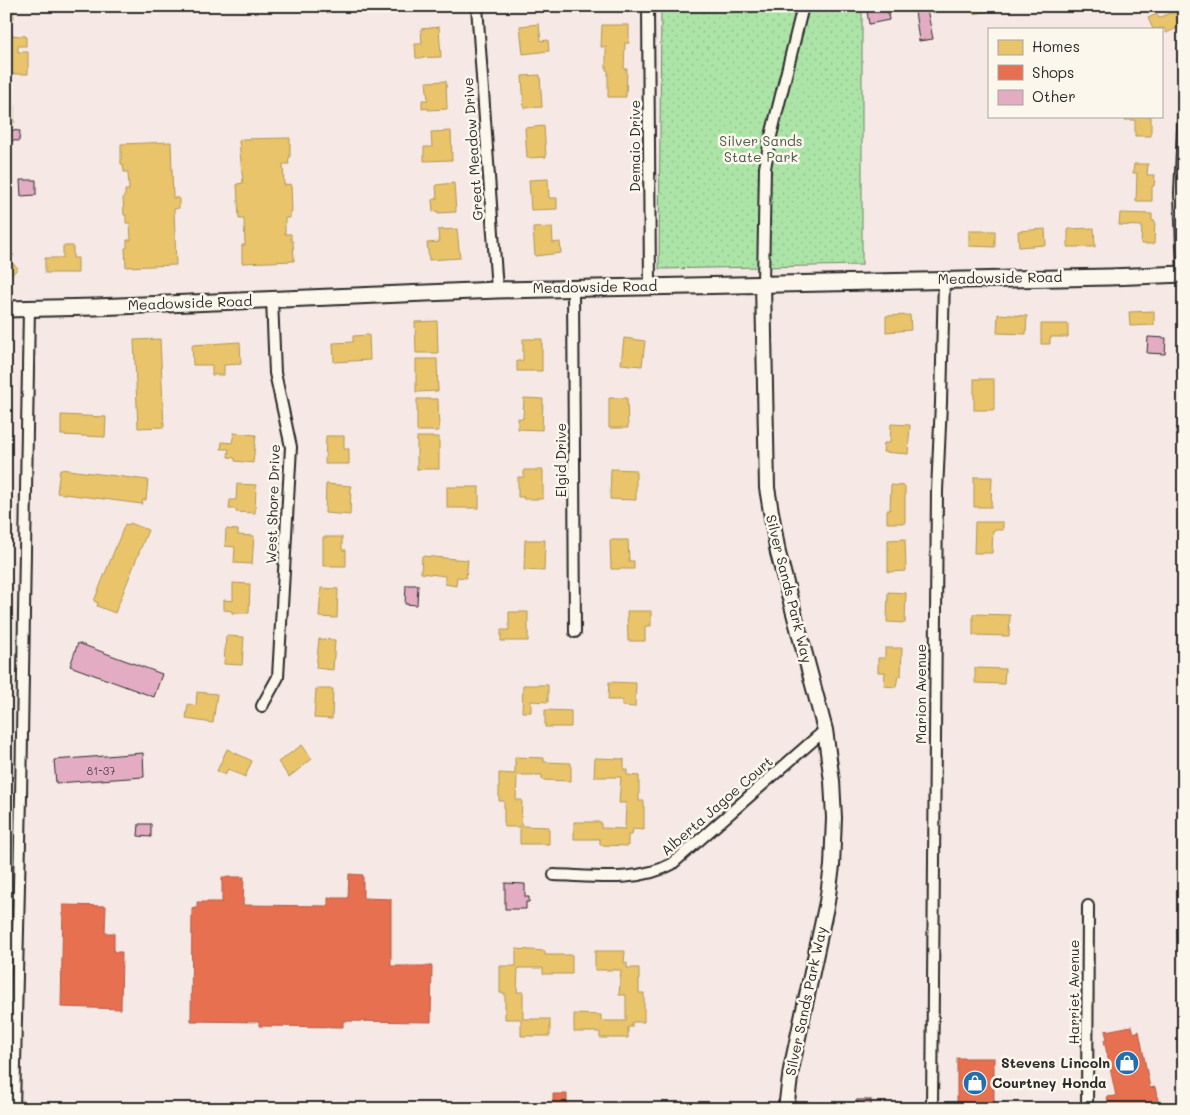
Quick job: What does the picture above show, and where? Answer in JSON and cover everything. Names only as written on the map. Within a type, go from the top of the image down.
[{"type":"main road","name":"Meadowside Road","points":[[6,309],[497,290],[1183,274]]},
{"type":"street","name":"Great Meadow Drive","points":[[477,6],[497,290]]},
{"type":"street","name":"Demaio Drive","points":[[648,6],[650,286]]},
{"type":"street","name":"Silver Sands Park Way","points":[[786,1109],[791,1070],[827,902],[832,866],[834,818],[832,781],[825,730],[778,553],[766,488],[763,283],[765,168],[770,140],[803,6]]},
{"type":"street","points":[[1183,274],[1180,193],[1184,107]]},
{"type":"street","name":"Marion Avenue","points":[[932,1109],[937,491],[944,279]]},
{"type":"street","name":"Elgid Drive","points":[[573,288],[576,632]]},
{"type":"street","name":"West Shore Drive","points":[[262,706],[278,677],[290,447],[275,373],[272,300]]},
{"type":"street","points":[[14,1109],[22,778],[29,308]]},
{"type":"street","name":"Alberta Jagoe Court","points":[[554,875],[631,876],[663,869],[672,864],[825,730]]},
{"type":"street","name":"Harriet Avenue","points":[[1086,1109],[1088,906]]},
{"type":"green space","name":"Silver Sands State Park","points":[[661,6],[862,6],[862,265],[659,269]]},
{"type":"building: Homes","points":[[599,6],[616,6],[616,9],[599,9]]},
{"type":"building: Homes","points":[[972,6],[993,6],[994,10],[973,14]]},
{"type":"building: Homes","points":[[1183,7],[1184,25],[1166,33],[1164,28],[1153,28],[1148,18],[1157,14],[1159,18]]},
{"type":"building: Homes","points":[[13,9],[14,18],[6,19],[6,10]]},
{"type":"building: Homes","points":[[539,24],[541,41],[548,40],[549,51],[523,54],[520,26]]},
{"type":"building: Homes","points":[[602,25],[629,25],[629,43],[625,43],[624,69],[627,69],[626,97],[608,97],[606,47],[601,47]]},
{"type":"building: Homes","points":[[439,27],[441,57],[416,58],[415,44],[422,44],[421,29]]},
{"type":"building: Homes","points":[[6,35],[26,36],[26,46],[18,46],[18,52],[28,52],[28,74],[6,74],[6,53],[10,53],[10,46],[6,46]]},
{"type":"building: Homes","points":[[540,75],[542,107],[524,108],[522,76]]},
{"type":"building: Homes","points":[[446,81],[447,109],[422,109],[422,100],[428,100],[426,82]]},
{"type":"building: Homes","points":[[6,95],[11,95],[11,101],[14,101],[14,123],[6,123]]},
{"type":"building: Homes","points":[[1125,118],[1151,118],[1151,136],[1135,136],[1135,120],[1125,120]]},
{"type":"building: Homes","points":[[544,126],[546,157],[527,158],[525,128]]},
{"type":"building: Homes","points":[[451,131],[452,160],[424,161],[424,147],[432,147],[431,132]]},
{"type":"building: Homes","points":[[290,138],[289,164],[283,164],[284,185],[291,184],[292,212],[290,212],[290,218],[285,218],[285,234],[291,234],[294,261],[242,263],[242,245],[245,245],[244,219],[239,219],[237,184],[243,183],[239,141],[242,139]]},
{"type":"building: Homes","points":[[171,142],[173,198],[179,198],[179,208],[174,209],[176,265],[126,267],[125,248],[127,248],[127,240],[131,240],[130,223],[126,223],[126,215],[124,215],[123,197],[125,196],[125,190],[129,190],[128,172],[124,172],[123,164],[121,164],[121,144]]},
{"type":"building: Homes","points":[[1134,164],[1148,164],[1147,175],[1155,175],[1154,186],[1152,186],[1152,201],[1136,201],[1137,173],[1133,173]]},
{"type":"building: Homes","points":[[548,179],[549,198],[557,198],[557,209],[531,210],[529,180]]},
{"type":"building: Homes","points":[[454,183],[456,212],[433,212],[432,200],[437,199],[436,185]]},
{"type":"building: Homes","points":[[1120,213],[1152,214],[1152,221],[1155,221],[1154,244],[1141,244],[1142,226],[1119,225]]},
{"type":"building: Homes","points":[[552,227],[553,243],[560,242],[561,253],[535,256],[533,228]]},
{"type":"building: Homes","points":[[1094,228],[1095,247],[1068,247],[1068,229]]},
{"type":"building: Homes","points":[[457,229],[460,258],[429,260],[427,243],[439,242],[438,230]]},
{"type":"building: Homes","points":[[1045,229],[1046,245],[1019,247],[1018,231]]},
{"type":"building: Homes","points":[[969,231],[995,231],[995,247],[969,246]]},
{"type":"building: Homes","points":[[63,246],[73,246],[73,258],[78,258],[78,273],[45,273],[45,258],[63,258]]},
{"type":"building: Homes","points":[[7,249],[14,255],[9,261],[18,268],[8,279],[6,278]]},
{"type":"building: Homes","points":[[1180,307],[1184,307],[1184,323],[1180,323]]},
{"type":"building: Homes","points":[[1154,311],[1154,325],[1130,326],[1129,312]]},
{"type":"building: Homes","points":[[998,314],[1027,316],[1026,334],[997,333]]},
{"type":"building: Homes","points":[[910,315],[911,330],[886,332],[886,316]]},
{"type":"building: Homes","points":[[437,321],[438,353],[416,353],[415,322]]},
{"type":"building: Homes","points":[[1041,324],[1068,324],[1068,337],[1050,337],[1050,344],[1041,344]]},
{"type":"building: Homes","points":[[369,335],[370,360],[334,362],[333,343],[353,342],[353,336]]},
{"type":"building: Homes","points":[[624,338],[645,341],[642,366],[621,364]]},
{"type":"building: Homes","points":[[160,339],[164,427],[138,428],[134,340]]},
{"type":"building: Homes","points":[[523,339],[542,339],[542,371],[517,371],[517,361],[523,361]]},
{"type":"building: Homes","points":[[240,342],[241,364],[224,365],[224,375],[212,375],[212,365],[193,365],[192,345]]},
{"type":"building: Homes","points":[[416,359],[437,359],[438,391],[416,392]]},
{"type":"building: Homes","points":[[974,379],[994,379],[994,410],[974,410]]},
{"type":"building: Homes","points":[[524,398],[543,399],[542,430],[518,429],[518,418],[523,419]]},
{"type":"building: Homes","points":[[609,398],[627,398],[628,428],[609,428]]},
{"type":"building: Homes","points":[[417,399],[438,399],[439,431],[417,431]]},
{"type":"building: Homes","points":[[61,415],[106,417],[105,437],[61,435]]},
{"type":"building: Homes","points":[[891,424],[910,425],[908,454],[883,452],[884,443],[890,443]]},
{"type":"building: Homes","points":[[234,433],[256,435],[253,463],[235,461],[235,458],[228,457],[229,449],[221,449],[222,442],[232,443]]},
{"type":"building: Homes","points":[[326,436],[344,436],[344,449],[349,449],[349,464],[325,464]]},
{"type":"building: Homes","points":[[417,437],[439,437],[439,469],[417,469]]},
{"type":"building: Homes","points":[[60,469],[148,480],[146,500],[143,500],[142,504],[57,493]]},
{"type":"building: Homes","points":[[611,469],[636,470],[636,500],[610,499]]},
{"type":"building: Homes","points":[[524,470],[543,470],[543,499],[523,499],[524,497],[518,497],[518,477],[524,477]]},
{"type":"building: Homes","points":[[974,477],[992,477],[991,507],[974,507]]},
{"type":"building: Homes","points":[[237,484],[256,485],[255,513],[236,512],[236,509],[229,509],[230,500],[236,500]]},
{"type":"building: Homes","points":[[326,484],[351,486],[350,515],[325,513]]},
{"type":"building: Homes","points":[[891,485],[905,486],[905,523],[887,523],[887,510],[890,510]]},
{"type":"building: Homes","points":[[447,487],[479,487],[479,508],[447,508]]},
{"type":"building: Homes","points":[[975,522],[1003,522],[1003,530],[993,530],[992,553],[974,553]]},
{"type":"building: Homes","points":[[130,523],[148,530],[115,613],[97,606],[98,603],[94,601],[125,524],[129,525]]},
{"type":"building: Homes","points":[[226,529],[238,530],[238,535],[254,536],[252,564],[234,563],[235,547],[225,546]]},
{"type":"building: Homes","points":[[323,537],[342,537],[342,550],[346,550],[346,566],[323,566]]},
{"type":"building: Homes","points":[[905,539],[906,571],[888,572],[888,540]]},
{"type":"building: Homes","points":[[525,540],[545,540],[544,571],[524,570]]},
{"type":"building: Homes","points":[[610,540],[628,540],[629,561],[634,561],[634,569],[611,569]]},
{"type":"building: Homes","points":[[422,556],[468,560],[466,578],[457,577],[456,586],[445,584],[445,576],[421,573]]},
{"type":"building: Homes","points":[[233,583],[250,584],[249,613],[232,613],[232,611],[224,610],[224,600],[233,601]]},
{"type":"building: Homes","points":[[321,588],[338,589],[337,618],[319,617]]},
{"type":"building: Homes","points":[[888,592],[906,593],[905,623],[887,622]]},
{"type":"building: Homes","points":[[627,611],[651,611],[651,626],[645,626],[645,641],[628,641]]},
{"type":"building: Homes","points":[[509,612],[528,612],[528,641],[501,641],[501,630],[509,630]]},
{"type":"building: Homes","points":[[973,614],[1010,615],[1009,636],[973,635]]},
{"type":"building: Homes","points":[[226,636],[244,637],[242,665],[224,664]]},
{"type":"building: Homes","points":[[319,639],[335,640],[333,670],[316,668]]},
{"type":"building: Homes","points":[[885,648],[902,648],[901,677],[898,676],[896,687],[884,686],[885,672],[878,672],[878,658],[885,658]]},
{"type":"building: Homes","points":[[975,668],[1005,669],[1004,684],[975,683]]},
{"type":"building: Homes","points":[[609,682],[636,683],[635,707],[622,706],[622,700],[608,700]]},
{"type":"building: Homes","points":[[523,685],[548,685],[548,702],[531,701],[531,712],[522,712]]},
{"type":"building: Homes","points":[[316,689],[333,689],[332,719],[314,718]]},
{"type":"building: Homes","points":[[197,692],[217,694],[213,723],[186,719],[188,704],[196,706]]},
{"type":"building: Homes","points":[[545,710],[571,711],[571,727],[545,727]]},
{"type":"building: Homes","points":[[302,745],[312,759],[289,777],[278,762]]},
{"type":"building: Homes","points":[[227,749],[252,761],[245,777],[228,769],[225,775],[217,771]]},
{"type":"building: Homes","points":[[515,757],[544,758],[544,762],[571,763],[571,781],[542,780],[542,775],[517,775],[516,800],[522,800],[521,826],[549,827],[549,844],[520,844],[520,827],[504,827],[504,801],[499,801],[499,773],[515,774]]},
{"type":"building: Homes","points":[[595,758],[624,759],[624,770],[627,770],[627,775],[639,776],[639,801],[644,801],[644,830],[633,829],[632,835],[628,835],[628,846],[600,845],[600,839],[574,839],[574,822],[601,822],[601,828],[625,829],[626,803],[619,803],[621,777],[594,777]]},
{"type":"building: Homes","points":[[516,949],[545,951],[545,955],[572,955],[572,974],[543,974],[543,968],[518,968],[517,992],[523,992],[523,1019],[550,1019],[550,1036],[521,1036],[521,1019],[505,1019],[505,993],[500,993],[500,966],[516,966]]},
{"type":"building: Homes","points":[[595,951],[625,951],[624,963],[627,963],[627,968],[639,968],[639,993],[644,993],[644,1022],[632,1022],[632,1027],[628,1027],[628,1038],[600,1038],[600,1032],[574,1032],[574,1014],[601,1015],[601,1021],[626,1021],[626,995],[619,995],[621,970],[595,970]]},
{"type":"building: Shops","points":[[349,874],[363,875],[363,898],[391,899],[391,966],[432,966],[431,1022],[343,1021],[343,1027],[259,1026],[259,1022],[191,1021],[192,908],[197,908],[197,902],[222,902],[222,877],[244,877],[243,905],[328,906],[328,898],[348,898]]},
{"type":"building: Shops","points":[[63,905],[106,906],[105,933],[114,933],[114,952],[122,952],[121,1009],[61,1007]]},
{"type":"building: Shops","name":"Stevens Lincoln","points":[[1132,1026],[1134,1033],[1139,1031],[1150,1088],[1155,1087],[1160,1109],[1105,1109],[1105,1107],[1109,1106],[1107,1097],[1116,1096],[1104,1040],[1107,1039],[1105,1031]]},
{"type":"building: Shops","name":"Courtney Honda","points":[[957,1058],[994,1058],[994,1109],[957,1109]]},
{"type":"building: Shops","points":[[553,1094],[567,1094],[567,1104],[596,1104],[596,1109],[553,1109]]},
{"type":"building: Other","points":[[887,7],[889,20],[869,24],[867,11]]},
{"type":"building: Other","points":[[927,9],[933,39],[919,41],[915,11]]},
{"type":"building: Other","points":[[9,130],[20,131],[19,141],[8,140]]},
{"type":"building: Other","points":[[20,180],[36,180],[36,195],[21,196]]},
{"type":"building: Other","points":[[1148,337],[1166,338],[1165,354],[1147,353]]},
{"type":"building: Other","points":[[406,585],[418,585],[417,605],[405,604]]},
{"type":"building: Other","points":[[78,643],[162,674],[154,697],[70,666]]},
{"type":"building: Other","points":[[143,753],[144,777],[56,783],[54,760]]},
{"type":"building: Other","points":[[139,824],[151,824],[151,837],[138,836]]},
{"type":"building: Other","points":[[505,883],[525,884],[525,897],[529,897],[529,902],[526,902],[526,909],[505,909]]},
{"type":"building: Other","points":[[857,1100],[871,1100],[871,1109],[857,1109]]},
{"type":"place","name":"Stevens Lincoln","points":[[1127,1063]]},
{"type":"place","name":"Courtney Honda","points":[[975,1083]]}]
